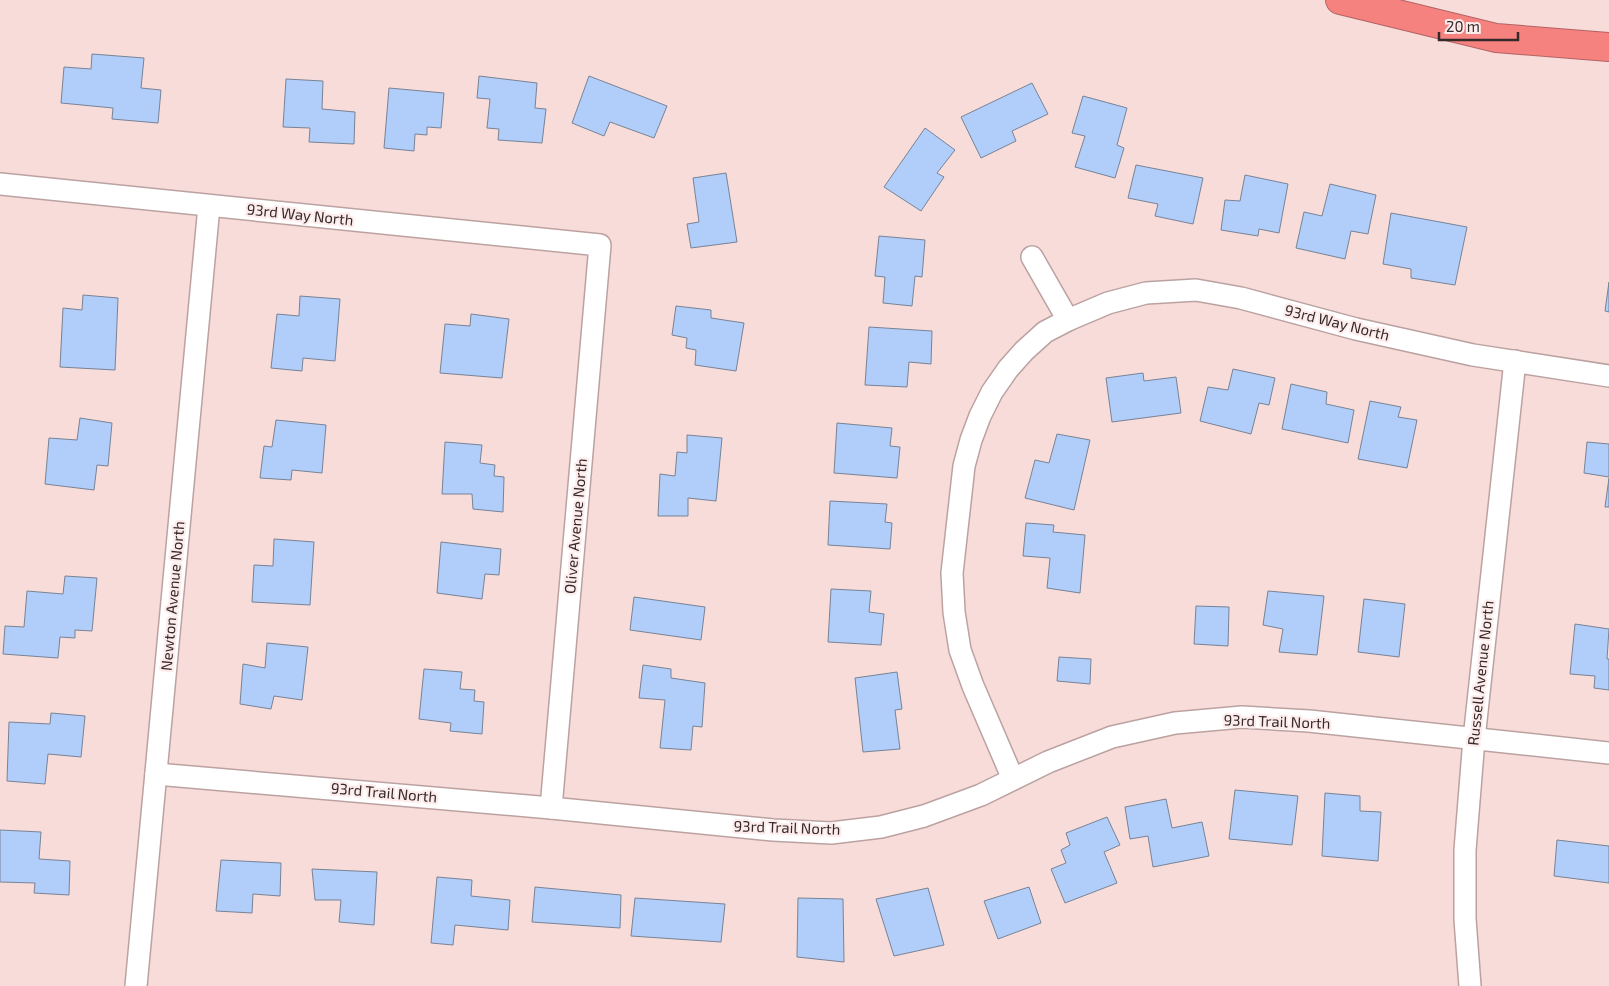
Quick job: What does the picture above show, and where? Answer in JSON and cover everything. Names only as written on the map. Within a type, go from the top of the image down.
[{"type":"highway","points":[[1340,0],[1496,38],[1609,47]]},
{"type":"street","name":"93rd Way North","points":[[0,184],[600,245]]},
{"type":"street","name":"Newton Avenue North","points":[[136,986],[210,206]]},
{"type":"street","name":"Oliver Avenue North","points":[[551,808],[600,245]]},
{"type":"street","points":[[1032,257],[1068,320]]},
{"type":"street","name":"93rd Way North","points":[[1013,778],[973,686],[960,650],[954,612],[952,573],[964,466],[971,440],[992,392],[1024,351],[1045,332],[1108,303],[1146,293],[1196,290],[1241,298],[1356,329],[1473,355],[1609,376]]},
{"type":"street","name":"Russell Avenue North","points":[[1470,986],[1465,920],[1465,850],[1474,739],[1515,361]]},
{"type":"street","name":"93rd Trail North","points":[[156,774],[551,808],[772,830],[831,833],[882,827],[924,816],[981,795],[1048,762],[1112,737],[1175,723],[1242,717],[1309,721],[1609,753]]},
{"type":"building","points":[[92,54],[144,58],[141,88],[161,90],[158,123],[112,119],[113,108],[61,103],[64,67],[91,69]]},
{"type":"building","points":[[479,76],[537,83],[535,108],[546,109],[542,143],[498,140],[499,129],[487,128],[490,99],[477,98]]},
{"type":"building","points":[[589,76],[667,106],[654,138],[610,122],[604,136],[572,123]]},
{"type":"building","points":[[286,79],[323,81],[322,109],[355,112],[354,144],[309,142],[310,128],[283,127]]},
{"type":"building","points":[[1032,83],[1048,114],[1012,131],[1016,141],[981,158],[961,117]]},
{"type":"building","points":[[389,88],[444,93],[441,128],[427,127],[427,135],[415,134],[414,151],[384,148]]},
{"type":"building","points":[[1083,96],[1127,108],[1117,145],[1124,148],[1115,178],[1075,167],[1085,136],[1072,133]]},
{"type":"building","points":[[925,128],[955,150],[937,173],[944,177],[921,211],[884,187]]},
{"type":"building","points":[[1136,165],[1203,178],[1193,224],[1155,216],[1158,204],[1128,198]]},
{"type":"building","points":[[726,173],[737,242],[691,248],[687,224],[699,222],[693,178]]},
{"type":"building","points":[[1245,175],[1288,184],[1279,233],[1259,229],[1258,236],[1221,230],[1225,200],[1240,201]]},
{"type":"building","points":[[1330,184],[1376,195],[1368,234],[1351,231],[1345,259],[1296,248],[1304,212],[1322,216]]},
{"type":"building","points":[[1391,213],[1467,227],[1455,285],[1411,278],[1411,269],[1383,264]]},
{"type":"building","points":[[879,236],[925,240],[922,277],[915,276],[912,306],[883,303],[885,277],[875,276]]},
{"type":"building","points":[[1609,282],[1609,312],[1605,311]]},
{"type":"building","points":[[83,295],[118,298],[115,370],[60,367],[63,308],[82,310]]},
{"type":"building","points":[[300,296],[340,299],[335,361],[303,358],[302,371],[271,368],[277,314],[299,316]]},
{"type":"building","points":[[676,306],[711,310],[711,318],[744,323],[736,371],[695,365],[696,350],[686,348],[687,338],[672,335]]},
{"type":"building","points":[[471,314],[509,319],[502,378],[440,373],[445,324],[470,326]]},
{"type":"building","points":[[869,327],[932,331],[931,364],[909,362],[907,387],[865,385]]},
{"type":"building","points":[[1233,369],[1275,378],[1269,405],[1259,403],[1251,434],[1200,421],[1208,387],[1228,390]]},
{"type":"building","points":[[1143,373],[1144,381],[1176,377],[1181,413],[1112,422],[1106,378]]},
{"type":"building","points":[[1291,384],[1327,392],[1326,404],[1354,410],[1348,443],[1282,429]]},
{"type":"building","points":[[1370,401],[1401,407],[1398,417],[1417,420],[1407,468],[1358,459]]},
{"type":"building","points":[[80,418],[112,423],[108,466],[97,465],[94,490],[45,484],[49,438],[77,440]]},
{"type":"building","points":[[276,420],[326,425],[322,473],[292,470],[291,480],[260,478],[264,446],[272,447]]},
{"type":"building","points":[[837,423],[892,428],[890,446],[900,447],[897,478],[834,473]]},
{"type":"building","points":[[1057,434],[1090,440],[1074,510],[1025,498],[1035,460],[1049,463]]},
{"type":"building","points":[[687,435],[722,438],[716,501],[688,498],[688,516],[658,516],[660,474],[675,476],[677,452],[687,453]]},
{"type":"building","points":[[445,442],[482,445],[480,463],[495,465],[494,476],[504,477],[503,512],[473,509],[472,494],[442,494]]},
{"type":"building","points":[[1587,442],[1609,444],[1609,477],[1584,473]]},
{"type":"building","points":[[1609,478],[1609,507],[1605,507]]},
{"type":"building","points":[[830,501],[887,504],[885,522],[892,523],[890,549],[828,545]]},
{"type":"building","points":[[1026,523],[1054,525],[1053,532],[1085,535],[1080,593],[1047,588],[1050,558],[1023,556]]},
{"type":"building","points":[[274,539],[314,542],[310,605],[252,602],[254,565],[273,566]]},
{"type":"building","points":[[441,542],[501,549],[499,575],[485,574],[482,599],[437,593]]},
{"type":"building","points":[[65,576],[97,578],[92,631],[75,630],[75,638],[60,637],[58,658],[3,654],[5,626],[24,627],[27,591],[63,594]]},
{"type":"building","points":[[831,589],[871,591],[869,612],[884,614],[881,645],[828,642]]},
{"type":"building","points":[[1268,591],[1324,596],[1317,655],[1279,652],[1283,629],[1263,625]]},
{"type":"building","points":[[634,597],[705,607],[701,640],[630,630]]},
{"type":"building","points":[[1364,599],[1405,604],[1399,657],[1358,652]]},
{"type":"building","points":[[1196,606],[1229,607],[1228,646],[1194,644]]},
{"type":"building","points":[[1575,624],[1609,629],[1607,659],[1609,659],[1609,690],[1594,688],[1595,676],[1570,674]]},
{"type":"building","points":[[267,643],[308,647],[302,700],[274,696],[271,709],[240,704],[243,664],[265,668]]},
{"type":"building","points":[[1059,657],[1091,659],[1090,684],[1057,681]]},
{"type":"building","points":[[643,665],[671,669],[671,678],[705,683],[702,727],[693,726],[691,750],[660,748],[665,700],[639,698]]},
{"type":"building","points":[[424,669],[462,672],[460,689],[475,690],[474,701],[484,702],[482,734],[450,731],[451,723],[419,719]]},
{"type":"building","points":[[897,672],[902,709],[895,710],[900,749],[863,752],[855,678]]},
{"type":"building","points":[[51,713],[85,716],[81,757],[48,754],[45,784],[7,781],[9,722],[50,724]]},
{"type":"building","points":[[1235,790],[1298,796],[1292,845],[1229,839]]},
{"type":"building","points":[[1325,793],[1360,796],[1360,811],[1381,812],[1378,861],[1322,856]]},
{"type":"building","points":[[1166,799],[1172,828],[1202,822],[1209,856],[1153,867],[1148,836],[1130,839],[1125,807]]},
{"type":"building","points":[[1107,817],[1120,845],[1104,852],[1117,883],[1065,903],[1051,869],[1066,863],[1061,850],[1070,845],[1066,833]]},
{"type":"building","points":[[0,830],[41,832],[39,859],[70,861],[69,895],[34,893],[35,883],[0,882]]},
{"type":"building","points":[[1557,840],[1609,846],[1609,883],[1554,876]]},
{"type":"building","points":[[221,860],[281,863],[280,896],[253,894],[252,913],[216,911]]},
{"type":"building","points":[[312,869],[377,872],[374,925],[339,922],[341,900],[315,900]]},
{"type":"building","points":[[437,877],[472,880],[471,896],[510,900],[508,930],[455,925],[453,945],[431,943]]},
{"type":"building","points":[[535,887],[621,895],[620,928],[532,922]]},
{"type":"building","points":[[1029,887],[1041,923],[998,939],[984,901]]},
{"type":"building","points":[[928,888],[944,945],[894,956],[876,899]]},
{"type":"building","points":[[635,898],[725,904],[721,942],[631,936]]},
{"type":"building","points":[[798,898],[843,899],[844,962],[797,957]]}]
